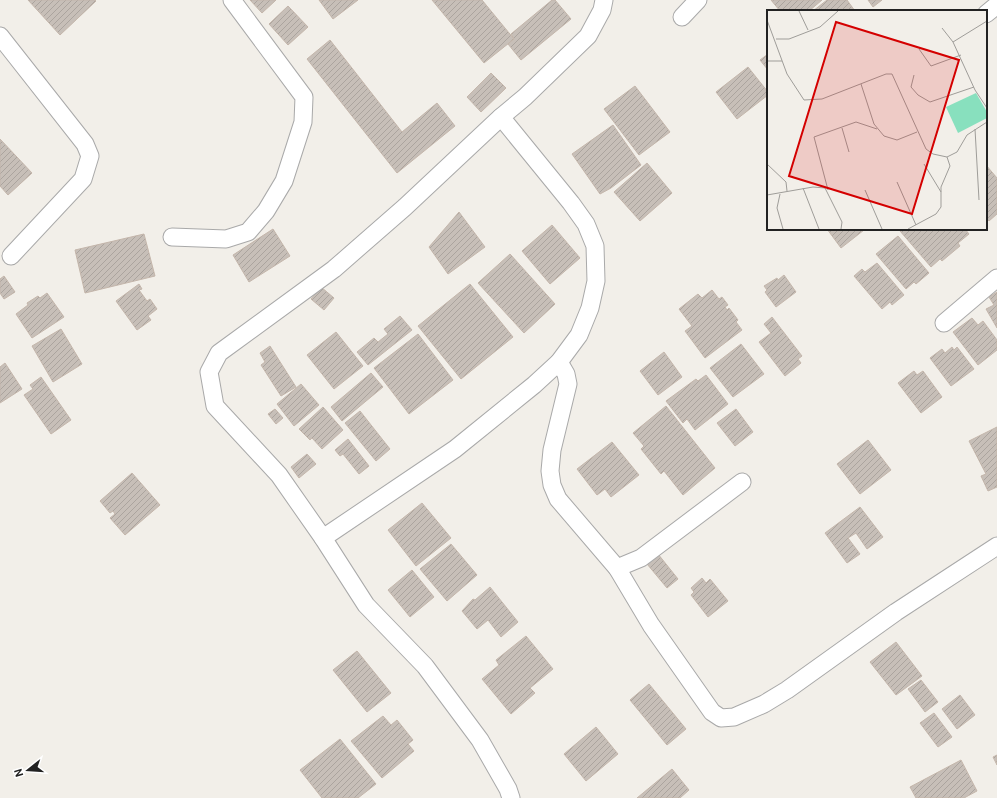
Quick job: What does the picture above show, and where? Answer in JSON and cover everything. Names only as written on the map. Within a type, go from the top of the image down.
[{"type":"street","points":[[172,237],[226,238],[248,232],[266,211],[284,182],[303,122],[304,97],[232,0]]},
{"type":"street","points":[[511,798],[508,789],[480,740],[424,666],[366,605],[323,538],[279,475],[215,406],[209,372],[219,353],[334,269],[525,97],[588,36],[602,10],[604,0]]},
{"type":"street","points":[[682,17],[698,0]]},
{"type":"street","points":[[987,13],[997,5]]},
{"type":"street","points":[[0,36],[85,144],[90,156],[83,179],[11,256]]},
{"type":"street","points":[[323,538],[455,449],[534,385],[559,362],[579,335],[590,308],[596,281],[595,246],[586,224],[571,203],[501,117]]},
{"type":"street","points":[[944,323],[997,278]]},
{"type":"street","points":[[559,362],[566,374],[568,384],[552,450],[550,471],[552,485],[558,499],[617,568],[651,625],[712,712],[721,718],[734,717],[764,704],[787,690],[896,612],[997,546]]},
{"type":"street","points":[[617,568],[641,558],[742,482]]},
{"type":"building","points":[[28,0],[95,0],[96,1],[60,35]]},
{"type":"building","points":[[250,0],[276,0],[262,13]]},
{"type":"building","points":[[319,0],[358,0],[333,19]]},
{"type":"building","points":[[432,0],[482,0],[514,39],[484,63]]},
{"type":"building","points":[[552,0],[555,0],[571,19],[521,60],[508,44],[514,39],[511,34]]},
{"type":"building","points":[[771,0],[822,0],[810,10],[779,10]]},
{"type":"building","points":[[827,0],[847,0],[854,10],[814,10]]},
{"type":"building","points":[[868,0],[882,0],[873,7]]},
{"type":"building","points":[[288,6],[308,27],[288,45],[269,24]]},
{"type":"building","points":[[330,40],[402,132],[437,103],[455,126],[397,173],[307,59]]},
{"type":"building","points":[[767,55],[767,69],[760,60]]},
{"type":"building","points":[[748,67],[767,91],[767,96],[737,119],[716,92]]},
{"type":"building","points":[[491,73],[506,88],[481,112],[467,97]]},
{"type":"building","points":[[635,86],[670,132],[639,155],[604,109]]},
{"type":"building","points":[[613,125],[641,165],[611,188],[600,194],[572,154]]},
{"type":"building","points":[[0,139],[32,173],[8,195],[0,186]]},
{"type":"building","points":[[647,163],[672,193],[640,221],[614,192]]},
{"type":"building","points":[[987,166],[997,178],[997,214],[989,221],[987,219]]},
{"type":"building","points":[[459,212],[485,247],[448,274],[429,247]]},
{"type":"building","points":[[552,225],[580,258],[550,284],[522,251]]},
{"type":"building","points":[[273,229],[290,256],[249,282],[233,255]]},
{"type":"building","points":[[828,230],[864,230],[841,248]]},
{"type":"building","points":[[966,230],[969,234],[958,243],[960,246],[942,261],[940,259],[931,267],[900,231]]},
{"type":"building","points":[[144,234],[155,276],[85,293],[75,250]]},
{"type":"building","points":[[898,236],[929,273],[916,284],[914,282],[906,289],[876,254]]},
{"type":"building","points":[[510,254],[555,304],[524,333],[478,283]]},
{"type":"building","points":[[877,263],[904,295],[892,305],[890,302],[882,309],[854,276],[862,269],[865,272]]},
{"type":"building","points":[[784,275],[796,292],[776,307],[765,292],[767,290],[764,286],[777,278],[778,280]]},
{"type":"building","points":[[4,276],[15,292],[4,299],[0,293],[0,279]]},
{"type":"building","points":[[139,284],[142,289],[139,290],[147,301],[150,299],[157,309],[148,316],[151,320],[137,330],[116,301]]},
{"type":"building","points":[[470,284],[513,337],[461,379],[418,326]]},
{"type":"building","points":[[321,287],[334,298],[324,310],[311,299]]},
{"type":"building","points":[[712,290],[719,299],[722,297],[728,305],[725,307],[727,310],[729,308],[738,320],[736,322],[742,330],[705,358],[685,331],[692,326],[679,309],[698,294],[702,298]]},
{"type":"building","points":[[997,292],[997,328],[986,309],[994,305],[989,297]]},
{"type":"building","points":[[47,293],[64,317],[32,338],[16,314],[28,305],[27,303],[38,296],[40,298]]},
{"type":"building","points":[[400,316],[412,330],[368,365],[357,352],[374,338],[378,342],[388,334],[384,329]]},
{"type":"building","points":[[772,317],[802,356],[798,359],[801,363],[785,376],[759,342],[771,333],[764,324]]},
{"type":"building","points":[[972,318],[978,325],[983,321],[997,340],[997,350],[978,365],[953,332]]},
{"type":"building","points":[[61,329],[82,364],[53,382],[32,346]]},
{"type":"building","points":[[336,332],[363,366],[334,389],[307,355]]},
{"type":"building","points":[[418,334],[453,380],[409,414],[374,368]]},
{"type":"building","points":[[741,344],[764,374],[733,397],[710,368]]},
{"type":"building","points":[[270,346],[296,387],[281,396],[261,365],[265,362],[260,353]]},
{"type":"building","points":[[952,347],[954,350],[957,347],[974,369],[951,386],[930,358],[942,349],[945,353]]},
{"type":"building","points":[[664,352],[682,377],[658,395],[640,371]]},
{"type":"building","points":[[5,363],[22,389],[0,403],[0,367]]},
{"type":"building","points":[[914,371],[917,375],[923,371],[942,397],[921,413],[898,383]]},
{"type":"building","points":[[371,373],[383,387],[342,421],[331,407]]},
{"type":"building","points":[[706,375],[728,404],[695,430],[687,419],[683,423],[666,401],[696,379],[698,381]]},
{"type":"building","points":[[41,377],[71,420],[51,434],[24,395],[33,389],[30,385]]},
{"type":"building","points":[[301,384],[319,405],[294,426],[277,404]]},
{"type":"building","points":[[666,406],[715,468],[683,495],[664,471],[661,474],[641,449],[644,446],[633,433]]},
{"type":"building","points":[[323,407],[343,430],[322,449],[312,438],[310,440],[299,429]]},
{"type":"building","points":[[275,409],[283,418],[276,424],[268,414]]},
{"type":"building","points":[[736,409],[753,432],[735,446],[717,423]]},
{"type":"building","points":[[360,411],[390,449],[376,461],[345,423]]},
{"type":"building","points":[[997,427],[997,487],[988,491],[981,476],[986,474],[969,441]]},
{"type":"building","points":[[348,439],[369,466],[359,474],[343,454],[340,456],[335,450]]},
{"type":"building","points":[[868,440],[891,470],[860,494],[837,464]]},
{"type":"building","points":[[612,442],[639,475],[611,497],[605,489],[597,495],[577,469]]},
{"type":"building","points":[[307,454],[316,464],[299,478],[291,467]]},
{"type":"building","points":[[132,473],[160,505],[125,535],[110,518],[115,514],[113,511],[110,513],[100,501]]},
{"type":"building","points":[[422,503],[451,538],[416,566],[388,530]]},
{"type":"building","points":[[860,507],[883,537],[867,549],[856,533],[848,538],[860,554],[847,563],[825,533]]},
{"type":"building","points":[[451,544],[477,575],[447,601],[420,569]]},
{"type":"building","points":[[658,554],[678,579],[667,588],[647,564]]},
{"type":"building","points":[[412,570],[434,597],[410,617],[388,590]]},
{"type":"building","points":[[702,578],[706,583],[710,579],[728,601],[708,617],[691,595],[694,592],[691,588]]},
{"type":"building","points":[[490,587],[518,622],[501,637],[488,620],[477,629],[462,611],[473,599],[475,600]]},
{"type":"building","points":[[526,636],[553,669],[530,688],[535,693],[511,714],[482,679],[499,665],[496,660]]},
{"type":"building","points":[[896,642],[922,676],[896,695],[870,662]]},
{"type":"building","points":[[357,651],[391,693],[367,712],[333,670]]},
{"type":"building","points":[[921,680],[938,702],[925,712],[908,689]]},
{"type":"building","points":[[649,684],[686,729],[667,745],[630,700]]},
{"type":"building","points":[[960,695],[975,715],[957,729],[942,709]]},
{"type":"building","points":[[934,713],[952,737],[938,747],[920,723]]},
{"type":"building","points":[[383,716],[391,725],[397,720],[413,740],[408,744],[414,751],[382,778],[351,741]]},
{"type":"building","points":[[596,727],[618,754],[586,781],[564,754]]},
{"type":"building","points":[[340,739],[376,784],[358,798],[322,798],[300,770]]},
{"type":"building","points":[[997,755],[997,765],[993,757]]},
{"type":"building","points":[[961,760],[977,791],[964,798],[916,798],[910,787]]},
{"type":"building","points":[[672,769],[689,790],[680,798],[637,798]]}]
